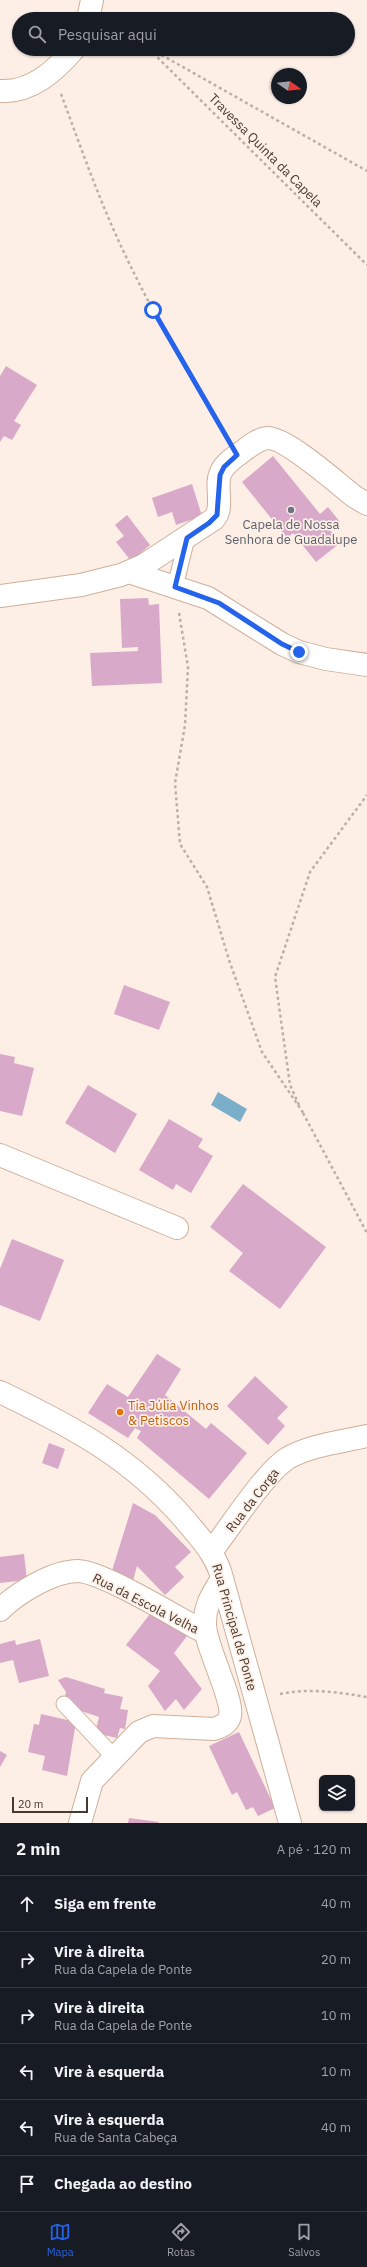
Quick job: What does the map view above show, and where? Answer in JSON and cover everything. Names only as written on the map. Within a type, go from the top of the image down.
[{"type":"street","points":[[89,12],[92,0]]},
{"type":"street","points":[[0,91],[24,88],[52,71],[67,56]]},
{"type":"street","points":[[0,596],[92,583],[129,572],[187,538],[209,523],[217,515],[220,475],[224,467],[237,455],[262,439],[279,441],[292,448],[355,497],[367,504]]},
{"type":"street","points":[[129,572],[219,603],[295,650],[326,659],[367,665]]},
{"type":"street","points":[[0,1155],[177,1228]]},
{"type":"street","name":"Rua Principal de Ponte","points":[[0,1392],[76,1430],[109,1451],[159,1491],[211,1552],[222,1579],[290,1823]]},
{"type":"street","name":"Rua da Corga","points":[[211,1552],[269,1476],[281,1463],[309,1450],[367,1436]]},
{"type":"street","name":"Rua da Escola Velha","points":[[0,1610],[25,1590],[63,1574],[79,1571],[105,1580],[206,1634]]},
{"type":"street","points":[[80,1823],[92,1780],[139,1732],[148,1727],[159,1726],[214,1729],[223,1726],[229,1719],[231,1711],[206,1634],[206,1615],[209,1600],[222,1579]]},
{"type":"lane","points":[[175,587],[187,538]]},
{"type":"lane","points":[[64,1704],[114,1756]]},
{"type":"path","name":"Travessa Quinta da Capela","points":[[157,56],[367,265]]},
{"type":"path","points":[[162,56],[367,171]]},
{"type":"path","points":[[52,71],[91,176],[132,269],[165,332],[237,455]]},
{"type":"path","points":[[175,587],[188,667],[185,725],[175,783],[180,844],[207,887],[229,960],[262,1052],[304,1114]]},
{"type":"path","points":[[367,795],[310,872],[275,977],[290,1085],[367,1234]]},
{"type":"path","points":[[256,1699],[297,1690],[344,1693],[367,1697]]},
{"type":"water","points":[[218,1092],[247,1109],[240,1122],[211,1105]]},
{"type":"building","points":[[6,366],[37,385],[14,421],[21,425],[12,440],[4,436],[0,442],[0,376]]},
{"type":"building","name":"Capela de Nossa Senhora de Guadalupe","points":[[273,456],[320,514],[328,507],[340,522],[330,530],[340,543],[316,562],[293,533],[287,538],[242,482]]},
{"type":"building","points":[[192,484],[202,516],[176,525],[172,512],[158,517],[152,498]]},
{"type":"building","points":[[127,515],[150,545],[131,561],[116,542],[124,536],[115,525]]},
{"type":"building","points":[[148,598],[149,605],[159,604],[162,683],[92,686],[90,653],[138,651],[138,647],[122,648],[120,599]]},
{"type":"building","points":[[124,985],[170,1002],[159,1030],[114,1014]]},
{"type":"building","points":[[0,1054],[15,1057],[14,1063],[34,1068],[22,1116],[0,1111]]},
{"type":"building","points":[[88,1085],[137,1114],[115,1153],[65,1123]]},
{"type":"building","points":[[169,1119],[203,1139],[198,1147],[213,1156],[191,1193],[176,1184],[173,1190],[139,1170]]},
{"type":"building","points":[[243,1184],[326,1247],[280,1309],[229,1271],[243,1253],[210,1227]]},
{"type":"building","points":[[12,1239],[64,1260],[40,1321],[0,1305],[0,1269]]},
{"type":"building","points":[[157,1354],[181,1369],[165,1395],[206,1429],[211,1423],[247,1453],[209,1499],[137,1438],[141,1431],[135,1428],[128,1438],[88,1413],[107,1384],[128,1397]]},
{"type":"building","points":[[255,1376],[288,1407],[277,1418],[285,1426],[268,1445],[227,1406]]},
{"type":"building","points":[[49,1443],[65,1449],[58,1469],[42,1463]]},
{"type":"building","points":[[133,1503],[155,1515],[191,1552],[175,1567],[184,1577],[165,1595],[137,1566],[133,1581],[111,1574]]},
{"type":"building","points":[[24,1554],[27,1580],[0,1583],[0,1557]]},
{"type":"building","points":[[153,1610],[187,1636],[174,1653],[202,1689],[184,1710],[176,1699],[165,1711],[148,1686],[160,1671],[126,1645]]},
{"type":"building","points":[[40,1639],[49,1676],[19,1683],[13,1660],[0,1663],[0,1644],[15,1640],[16,1645]]},
{"type":"building","points":[[66,1677],[105,1689],[104,1693],[123,1697],[120,1709],[128,1710],[125,1729],[120,1728],[117,1738],[95,1733],[99,1717],[72,1708],[73,1703],[65,1696],[66,1692],[58,1680]]},
{"type":"building","points":[[41,1714],[76,1722],[67,1776],[42,1770],[45,1756],[28,1752],[34,1724],[39,1725]]},
{"type":"building","points":[[239,1732],[275,1808],[258,1816],[253,1807],[246,1810],[237,1792],[232,1795],[209,1746]]},
{"type":"building","points":[[0,1751],[7,1755],[0,1767]]},
{"type":"building","points":[[129,1818],[159,1822],[128,1823]]},
{"type":"place","name":"Capela de Nossa Senhora de Guadalupe","points":[[291,510]]},
{"type":"place","name":"Tia Júlia Vinhos & Petiscos","points":[[120,1412]]},
{"type":"route","points":[[153,310],[178,356],[237,455],[222,469],[219,481],[217,515],[209,523],[187,538],[175,587],[219,603],[282,644],[299,652]]}]
